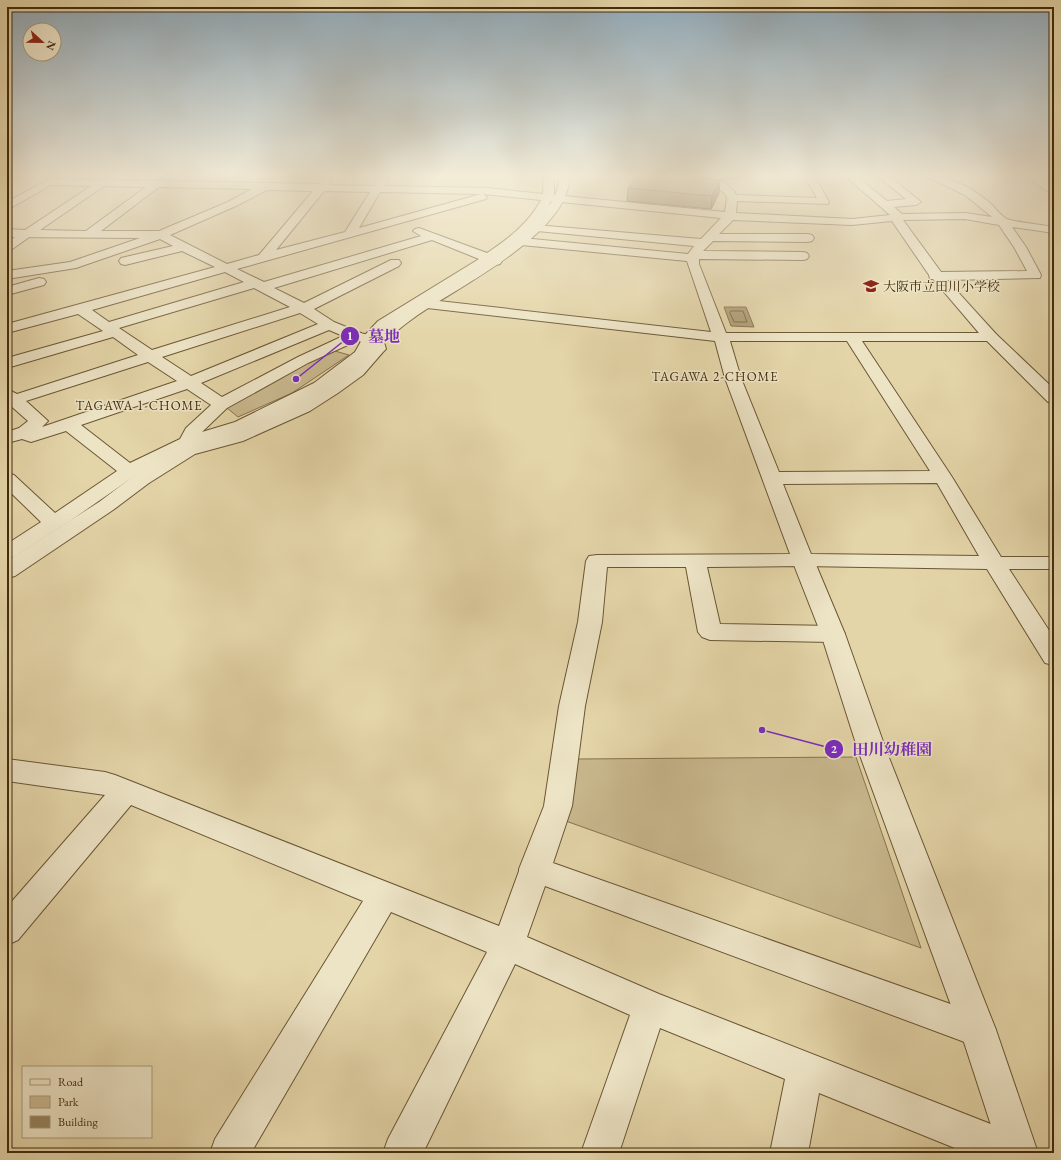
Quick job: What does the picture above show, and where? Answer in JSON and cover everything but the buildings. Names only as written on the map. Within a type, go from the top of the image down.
[{"type":"street","points":[[7,247],[34,229]]},
{"type":"street","points":[[89,234],[96,229]]},
{"type":"street","points":[[7,275],[72,265],[174,229]]},
{"type":"street","points":[[264,257],[287,229]]},
{"type":"street","points":[[349,234],[352,229]]},
{"type":"street","points":[[7,329],[367,229]]},
{"type":"street","points":[[414,229],[493,259]]},
{"type":"street","points":[[367,339],[383,324],[493,259],[523,229]]},
{"type":"street","points":[[7,571],[106,506],[188,446],[192,432],[221,404],[303,360],[367,339],[386,331],[521,241],[534,229]]},
{"type":"street","points":[[521,241],[693,257],[802,259],[808,236],[706,240],[551,229]]},
{"type":"street","points":[[693,257],[717,229]]},
{"type":"street","points":[[903,229],[913,246],[935,276],[991,336],[1053,397]]},
{"type":"street","points":[[935,276],[1035,275],[1028,260],[1009,229]]},
{"type":"street","points":[[7,233],[161,235],[259,285],[329,326],[367,339],[378,349],[357,372],[332,390],[304,407],[237,437],[188,446],[129,471],[54,523],[7,553]]},
{"type":"street","points":[[7,363],[111,329],[259,285],[433,236]]},
{"type":"street","points":[[7,291],[182,247]]},
{"type":"street","points":[[693,257],[725,348],[733,378],[833,634],[872,750],[978,1030],[1019,1153]]},
{"type":"street","points":[[9,398],[151,357],[302,309],[395,264]]},
{"type":"street","points":[[427,304],[720,337],[991,336]]},
{"type":"street","points":[[80,309],[221,404]]},
{"type":"street","points":[[25,432],[31,437],[70,425],[188,383],[329,326]]},
{"type":"street","points":[[852,337],[943,477],[994,563],[1054,657]]},
{"type":"street","points":[[7,438],[25,432],[39,421],[9,398]]},
{"type":"street","points":[[70,425],[129,471]]},
{"type":"street","points":[[772,478],[943,477]]},
{"type":"street","points":[[7,480],[54,523]]},
{"type":"street","points":[[695,560],[710,632],[833,634]]},
{"type":"street","points":[[402,1153],[508,944],[558,806],[572,706],[590,622],[597,561],[803,560],[1054,563]]},
{"type":"street","points":[[12,776],[105,783],[508,944],[650,1007],[1015,1153]]},
{"type":"street","points":[[7,930],[126,791]]},
{"type":"street","points":[[534,869],[978,1030]]},
{"type":"street","points":[[229,1153],[384,895]]},
{"type":"street","points":[[600,1153],[650,1007]]},
{"type":"street","points":[[789,1153],[805,1070]]},
{"type":"green space","points":[[335,351],[349,355],[292,393],[238,417],[227,408],[302,364]]},
{"type":"green space","points":[[856,757],[921,948],[563,820],[577,759]]},
{"type":"water","points":[[724,307],[746,307],[754,327],[731,326]]},
{"type":"place","name":"大阪市立田川小学校","points":[[871,286]]},
{"type":"place","name":"墓地","points":[[296,379]]},
{"type":"place","name":"田川幼稚園","points":[[762,730]]},
{"type":"district","name":"TAGAWA 2-CHOME","points":[[715,376]]},
{"type":"district","name":"TAGAWA 1-CHOME","points":[[139,405]]}]
